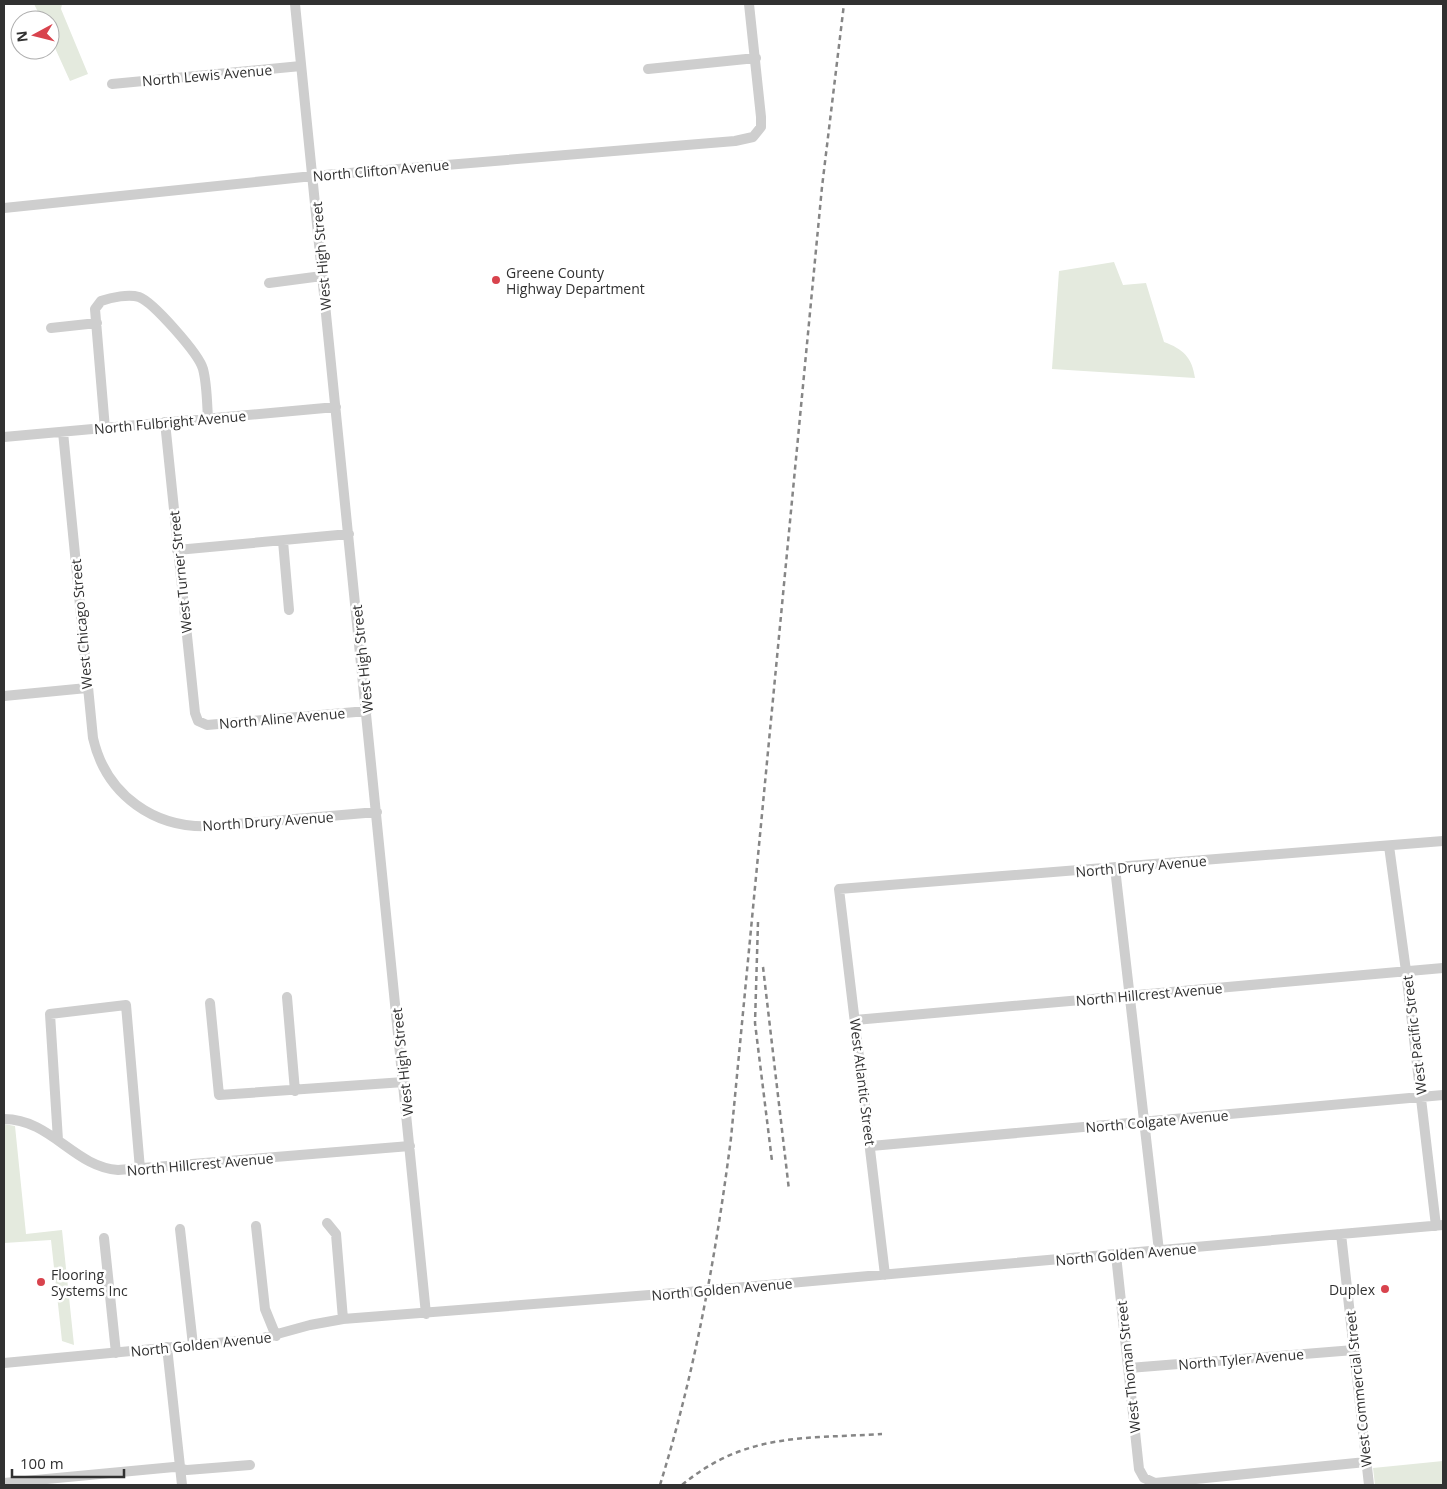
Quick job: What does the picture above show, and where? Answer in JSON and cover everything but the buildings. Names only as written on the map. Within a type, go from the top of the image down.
[{"type":"street","name":"West High Street","points":[[294,4],[367,711],[426,1314]]},
{"type":"street","points":[[648,69],[756,58],[749,4]]},
{"type":"street","name":"North Clifton Avenue","points":[[4,208],[313,176],[735,141],[753,137],[758,134],[761,127],[756,58]]},
{"type":"street","name":"North Lewis Avenue","points":[[112,84],[301,66]]},
{"type":"street","points":[[269,282],[322,276]]},
{"type":"street","points":[[105,429],[95,307],[101,300],[132,296],[149,302],[199,359],[203,370],[208,419]]},
{"type":"street","points":[[51,328],[96,324]]},
{"type":"street","name":"North Fulbright Avenue","points":[[4,437],[336,407]]},
{"type":"street","name":"West Turner Street","points":[[166,422],[177,550],[195,713],[198,721]]},
{"type":"street","name":"West Chicago Street","points":[[63,432],[93,738],[97,754],[109,777],[134,804]]},
{"type":"street","points":[[177,550],[349,534]]},
{"type":"street","points":[[283,541],[289,610]]},
{"type":"street","points":[[4,696],[87,688]]},
{"type":"street","name":"North Aline Avenue","points":[[198,721],[207,725],[367,711]]},
{"type":"street","name":"North Drury Avenue","points":[[134,804],[162,820],[196,827],[377,812]]},
{"type":"street","name":"North Drury Avenue","points":[[840,889],[1443,841]]},
{"type":"street","name":"West Pacific Street","points":[[1388,846],[1440,1225]]},
{"type":"street","points":[[1115,868],[1159,1251]]},
{"type":"street","name":"West Atlantic Street","points":[[840,889],[885,1274]]},
{"type":"street","name":"North Hillcrest Avenue","points":[[855,1020],[1443,968]]},
{"type":"street","points":[[287,997],[295,1091]]},
{"type":"street","points":[[210,1003],[219,1095],[404,1082]]},
{"type":"street","points":[[58,1140],[50,1014],[126,1005],[140,1169]]},
{"type":"street","name":"North Colgate Avenue","points":[[871,1146],[1443,1096]]},
{"type":"street","name":"North Hillcrest Avenue","points":[[4,1119],[30,1123],[100,1167],[118,1170],[410,1146]]},
{"type":"street","points":[[327,1223],[336,1234],[343,1319]]},
{"type":"street","name":"North Golden Avenue","points":[[4,1363],[276,1336],[310,1325],[343,1319],[426,1314],[1116,1255],[1440,1225]]},
{"type":"street","points":[[256,1226],[265,1309],[276,1336]]},
{"type":"street","points":[[180,1229],[193,1345]]},
{"type":"street","name":"West Commercial Street","points":[[1341,1234],[1369,1485]]},
{"type":"street","points":[[104,1238],[116,1353]]},
{"type":"street","name":"West Thoman Street","points":[[1116,1255],[1139,1469],[1144,1478],[1155,1483],[1366,1462]]},
{"type":"street","points":[[168,1347],[182,1485]]},
{"type":"street","name":"North Tyler Avenue","points":[[1129,1368],[1354,1350]]},
{"type":"street","points":[[4,1483],[174,1467],[187,1470],[250,1465]]},
{"type":"shaded area","points":[[34,4],[62,4],[61,9],[88,74],[70,81],[60,59],[60,10],[37,10]]},
{"type":"shaded area","points":[[1114,262],[1123,285],[1146,283],[1164,342],[1186,355],[1192,364],[1195,378],[1052,369],[1059,271]]},
{"type":"shaded area","points":[[4,1124],[15,1126],[26,1234],[62,1230],[74,1345],[62,1341],[51,1240],[4,1243]]},
{"type":"shaded area","points":[[1443,1461],[1443,1485],[1375,1485],[1373,1468]]},
{"type":"railway","points":[[660,1485],[684,1400],[703,1313],[731,1138],[822,187],[844,4]]},
{"type":"railway","points":[[758,922],[755,1023],[772,1161]]},
{"type":"railway","points":[[763,967],[789,1190]]},
{"type":"railway","points":[[682,1485],[729,1455],[753,1447],[802,1438],[882,1434]]},
{"type":"place","name":"Greene County Highway Department","points":[[496,280]]},
{"type":"place","name":"Flooring Systems Inc","points":[[41,1282]]},
{"type":"place","name":"Duplex","points":[[1385,1289]]}]
